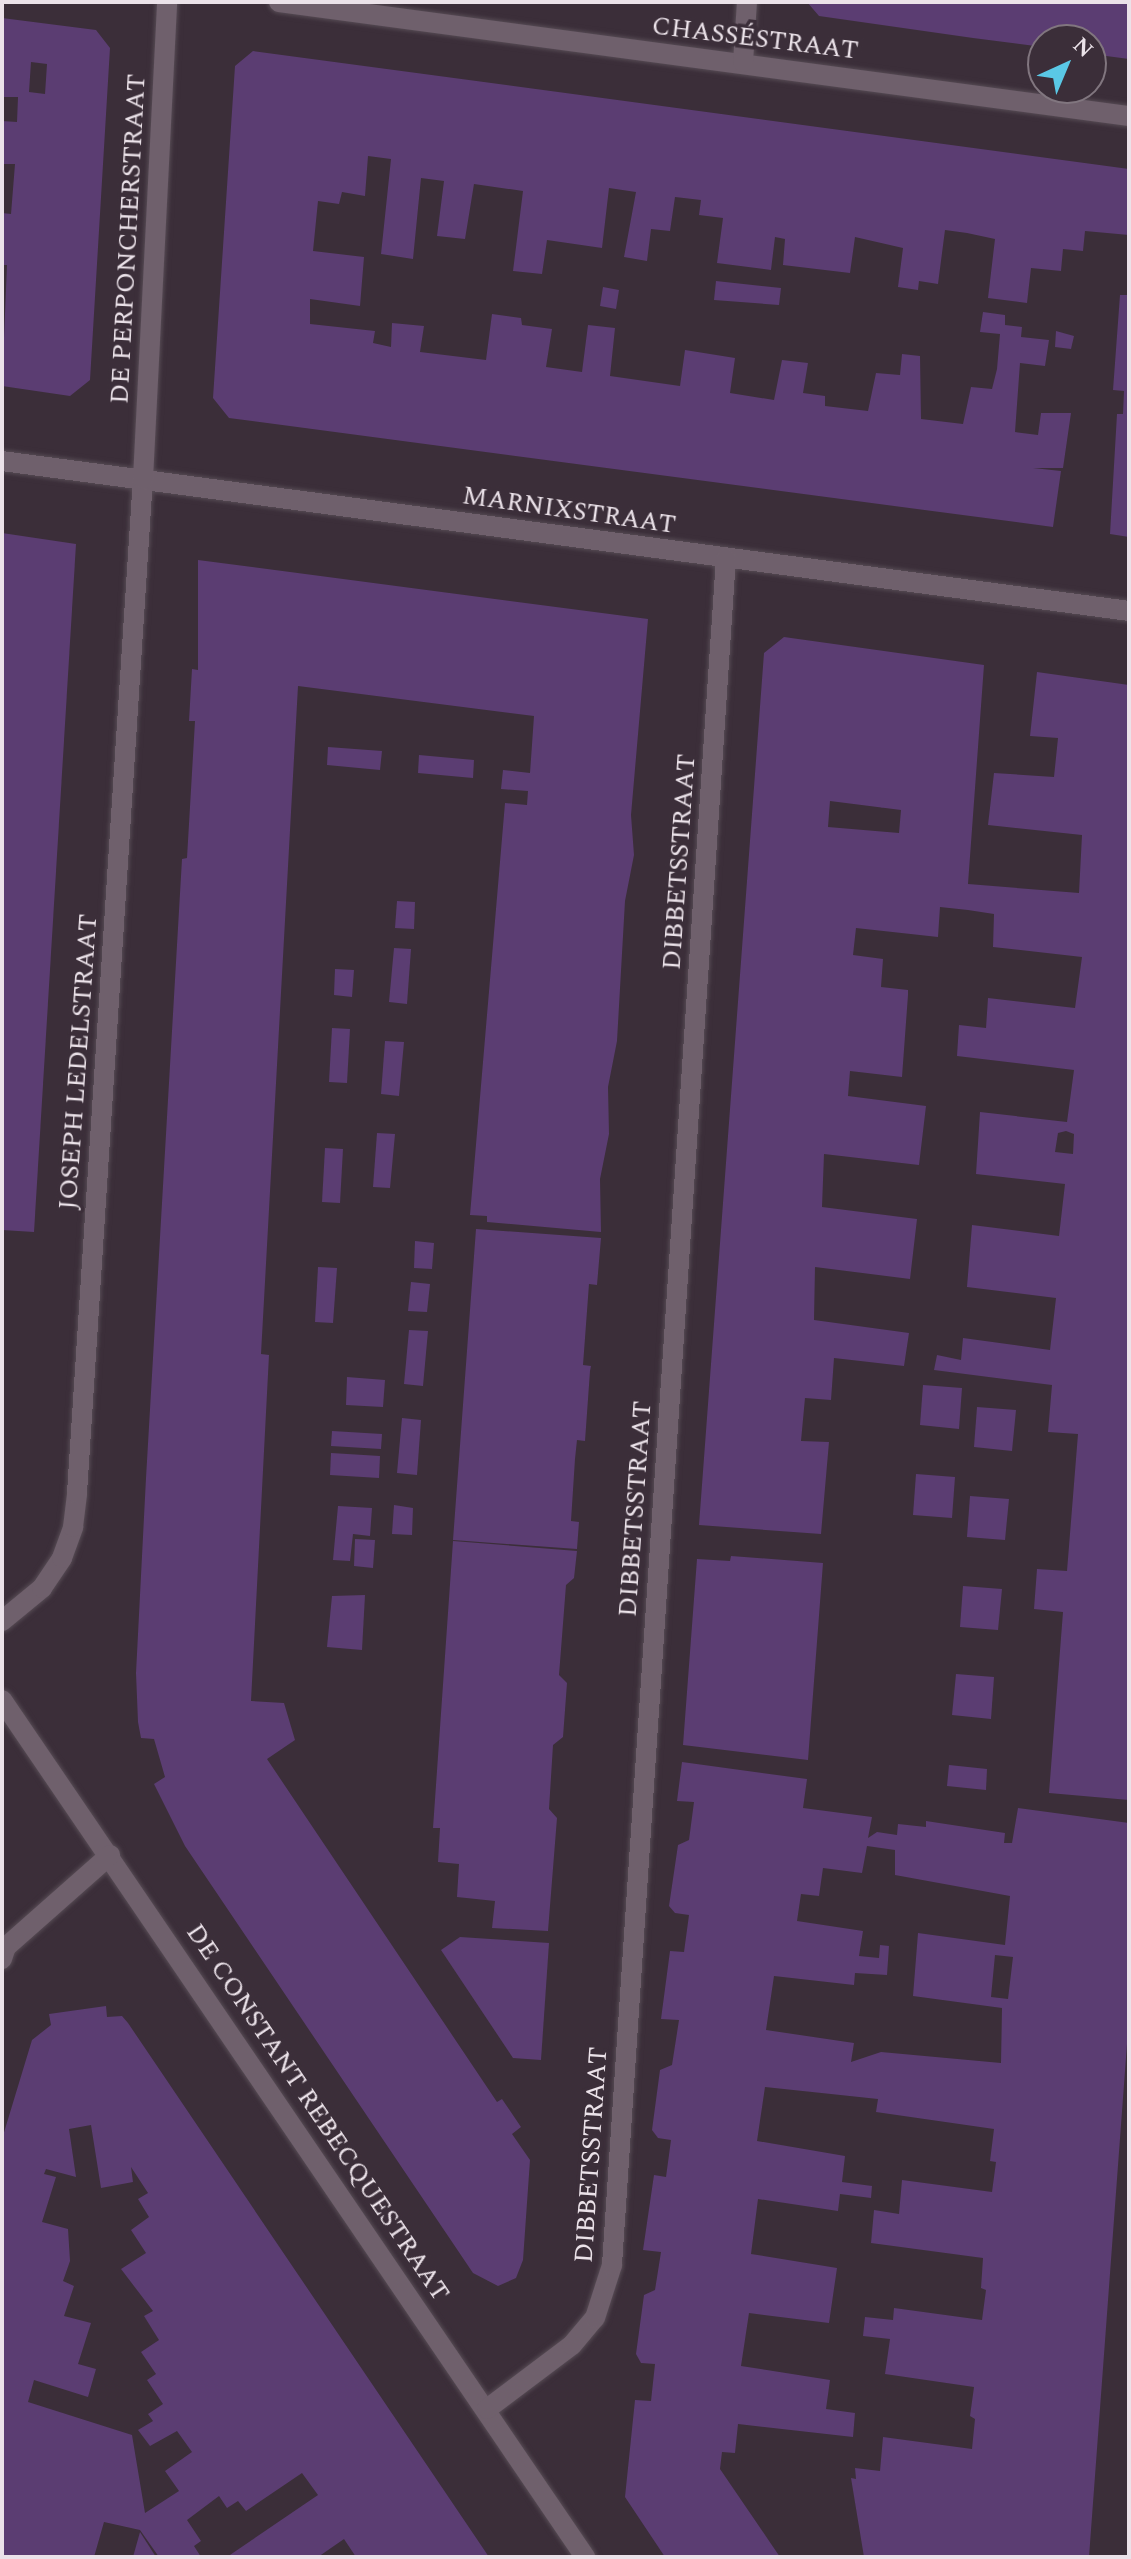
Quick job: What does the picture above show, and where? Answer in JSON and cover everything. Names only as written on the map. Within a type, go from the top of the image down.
[{"type":"street","name":"DE PERPONCHERSTRAAT","points":[[143,479],[167,2]]},
{"type":"street","name":"CHASSÉSTRAAT","points":[[279,2],[1129,116]]},
{"type":"street","points":[[743,62],[747,2]]},
{"type":"street","name":"MARNIXSTRAAT","points":[[2,461],[1129,611]]},
{"type":"street","name":"JOSEPH LEDELSTRAAT","points":[[2,1621],[42,1588],[62,1558],[73,1527],[143,479]]},
{"type":"street","name":"DIBBETSSTRAAT","points":[[487,2409],[588,2327],[606,2293],[612,2265],[726,559]]},
{"type":"street","name":"DE CONSTANT REBECQUESTRAAT","points":[[2,1700],[585,2557]]},
{"type":"street","points":[[3,1951],[110,1855]]},
{"type":"building","points":[[807,2],[1129,2],[1129,59],[1107,56],[1107,24],[1027,24],[1027,45],[819,16]]},
{"type":"building","points":[[2,18],[96,30],[110,48],[90,380],[70,396],[2,386],[7,265],[2,265],[2,213],[11,214],[15,164],[2,164],[2,121],[17,122],[18,97],[2,97]],"holes":[[[31,62],[47,64],[45,94],[29,92]]]},
{"type":"building","points":[[253,51],[1129,169],[1129,235],[1085,231],[1083,251],[1063,249],[1061,271],[1031,268],[1027,303],[988,298],[995,239],[967,233],[945,230],[938,284],[919,281],[918,290],[898,287],[903,248],[855,237],[850,273],[783,265],[785,239],[775,237],[771,270],[717,263],[723,218],[699,215],[701,200],[675,197],[670,231],[651,229],[647,261],[624,257],[636,192],[609,188],[602,248],[547,240],[542,274],[513,271],[523,191],[474,184],[465,239],[437,236],[444,181],[421,178],[413,259],[381,254],[391,159],[368,156],[365,196],[342,192],[339,204],[318,201],[313,251],[364,257],[360,306],[310,299],[310,324],[375,331],[373,343],[391,347],[392,323],[424,326],[420,352],[486,360],[492,314],[521,318],[522,325],[552,329],[546,367],[582,372],[588,325],[615,328],[610,376],[680,386],[685,350],[735,358],[730,393],[774,400],[782,360],[808,363],[803,393],[825,396],[825,406],[868,411],[876,373],[900,375],[902,354],[920,356],[921,419],[963,424],[971,387],[992,389],[997,369],[1000,334],[980,332],[983,312],[1005,315],[1005,325],[1022,327],[1021,337],[1049,340],[1045,366],[1020,363],[1015,432],[1038,435],[1041,413],[1071,413],[1063,468],[1033,468],[1061,471],[1053,527],[229,418],[213,398],[235,66]]},
{"type":"building","points":[[716,281],[781,288],[779,305],[714,300]]},
{"type":"building","points":[[603,287],[619,290],[616,309],[600,306]]},
{"type":"building","points":[[1120,295],[1129,295],[1129,537],[1110,534],[1117,414],[1123,414],[1124,391],[1113,390]]},
{"type":"building","points":[[1056,331],[1074,336],[1071,349],[1055,347]]},
{"type":"building","points":[[2,533],[76,544],[34,1232],[2,1230]]},
{"type":"building","points":[[198,560],[648,619],[631,815],[634,855],[625,901],[617,1041],[608,1087],[609,1134],[600,1179],[601,1232],[487,1222],[487,1216],[470,1215],[505,803],[527,805],[528,791],[501,789],[503,770],[530,773],[534,716],[298,686],[261,1354],[269,1355],[251,1701],[284,1703],[295,1740],[267,1759],[497,2102],[502,2099],[521,2127],[512,2134],[530,2160],[523,2260],[516,2278],[498,2286],[473,2273],[185,1846],[154,1784],[165,1777],[154,1739],[141,1738],[138,1722],[136,1673],[146,1478],[182,859],[187,858],[195,721],[189,721],[192,669],[198,670]]},
{"type":"building","points":[[784,637],[984,665],[968,884],[1079,893],[1082,835],[988,825],[994,773],[1054,777],[1058,738],[1030,736],[1037,672],[1129,685],[1129,1800],[1049,1793],[1063,1612],[1034,1609],[1037,1569],[1067,1571],[1078,1434],[1048,1432],[1052,1385],[934,1370],[937,1355],[961,1360],[963,1338],[1050,1350],[1056,1298],[967,1287],[972,1225],[1059,1236],[1065,1184],[976,1174],[980,1112],[1067,1122],[1074,1070],[957,1056],[959,1025],[986,1028],[988,998],[1075,1008],[1082,957],[993,947],[994,914],[968,910],[940,907],[938,937],[856,928],[853,955],[883,959],[881,987],[908,990],[908,995],[902,1077],[850,1071],[848,1096],[926,1106],[919,1165],[824,1154],[822,1207],[917,1219],[910,1279],[815,1267],[814,1320],[909,1333],[904,1366],[834,1358],[831,1400],[805,1398],[801,1441],[829,1442],[821,1534],[699,1525],[764,653]],"holes":[[[830,801],[901,810],[899,833],[828,827]],[[1066,1131],[1074,1134],[1073,1154],[1055,1152],[1058,1133]]]},
{"type":"building","points":[[328,747],[382,751],[380,770],[327,765]]},
{"type":"building","points":[[419,755],[474,760],[473,778],[418,773]]},
{"type":"building","points":[[397,901],[415,902],[414,929],[395,928]]},
{"type":"building","points":[[394,948],[411,949],[407,1004],[389,1002]]},
{"type":"building","points":[[335,969],[354,970],[352,997],[334,995]]},
{"type":"building","points":[[332,1028],[350,1029],[347,1083],[329,1082]]},
{"type":"building","points":[[385,1041],[404,1042],[399,1096],[381,1094]]},
{"type":"building","points":[[377,1133],[395,1134],[390,1188],[373,1187]]},
{"type":"building","points":[[325,1148],[343,1149],[340,1203],[322,1202]]},
{"type":"building","points":[[476,1229],[601,1238],[597,1285],[589,1284],[583,1365],[591,1366],[585,1441],[577,1440],[575,1459],[571,1521],[579,1522],[577,1549],[453,1540]]},
{"type":"building","points":[[415,1241],[434,1243],[432,1269],[414,1268]]},
{"type":"building","points":[[318,1267],[337,1268],[333,1323],[315,1322]]},
{"type":"building","points":[[411,1282],[430,1284],[427,1312],[408,1311]]},
{"type":"building","points":[[409,1330],[428,1331],[423,1386],[404,1384]]},
{"type":"building","points":[[347,1377],[385,1380],[383,1407],[346,1405]]},
{"type":"building","points":[[923,1385],[962,1388],[959,1429],[920,1425]]},
{"type":"building","points":[[977,1407],[1016,1410],[1012,1451],[974,1447]]},
{"type":"building","points":[[402,1418],[421,1420],[417,1475],[397,1473]]},
{"type":"building","points":[[332,1431],[382,1434],[381,1449],[331,1446]]},
{"type":"building","points":[[331,1453],[380,1456],[379,1478],[330,1475]]},
{"type":"building","points":[[916,1474],[955,1477],[952,1518],[913,1515]]},
{"type":"building","points":[[970,1496],[1009,1499],[1005,1540],[967,1537]]},
{"type":"building","points":[[394,1505],[413,1508],[412,1535],[392,1534]]},
{"type":"building","points":[[338,1506],[372,1508],[370,1536],[353,1534],[350,1561],[333,1560]]},
{"type":"building","points":[[355,1539],[375,1540],[373,1568],[354,1566]]},
{"type":"building","points":[[453,1541],[577,1551],[574,1578],[566,1585],[559,1675],[567,1683],[563,1737],[553,1745],[549,1809],[557,1818],[548,1931],[492,1928],[495,1901],[457,1897],[459,1864],[438,1862],[440,1828],[433,1828]]},
{"type":"building","points":[[731,1556],[823,1563],[808,1760],[683,1745],[697,1559],[730,1561]]},
{"type":"building","points":[[963,1586],[1002,1589],[998,1630],[960,1627]]},
{"type":"building","points":[[365,1595],[362,1650],[327,1647],[332,1596]]},
{"type":"building","points":[[956,1674],[994,1677],[991,1719],[952,1715]]},
{"type":"building","points":[[682,1762],[807,1779],[803,1808],[872,1817],[868,1838],[877,1832],[897,1835],[898,1824],[926,1827],[926,1821],[1005,1833],[1004,1843],[1012,1843],[1018,1808],[1129,1823],[1129,2017],[1089,2557],[864,2557],[851,2478],[856,2479],[855,2468],[880,2471],[883,2437],[972,2449],[975,2419],[970,2416],[974,2387],[885,2374],[890,2339],[863,2336],[865,2317],[893,2320],[894,2308],[982,2320],[986,2290],[981,2288],[983,2258],[871,2243],[874,2210],[899,2214],[902,2180],[992,2192],[996,2162],[990,2161],[994,2129],[876,2112],[878,2099],[765,2087],[757,2141],[845,2156],[842,2182],[872,2186],[871,2198],[840,2194],[838,2211],[758,2199],[751,2254],[837,2268],[829,2323],[749,2313],[741,2366],[830,2380],[826,2409],[855,2413],[853,2437],[738,2424],[735,2453],[722,2452],[720,2469],[780,2557],[665,2557],[625,2497],[635,2400],[651,2401],[655,2364],[641,2363],[636,2354],[644,2295],[655,2290],[661,2252],[643,2250],[654,2175],[666,2177],[671,2140],[658,2138],[652,2130],[660,2070],[672,2065],[679,2020],[661,2019],[670,1951],[684,1952],[689,1915],[675,1913],[669,1906],[678,1845],[689,1840],[694,1802],[677,1801]],"holes":[[[867,1846],[895,1850],[895,1875],[1010,1896],[1005,1945],[918,1933],[913,1996],[1002,2008],[1001,2063],[881,2052],[851,2062],[854,2043],[766,2030],[774,1976],[854,1985],[855,1973],[887,1975],[889,1946],[880,1945],[879,1958],[859,1956],[863,1931],[797,1921],[801,1894],[819,1896],[823,1868],[862,1873]],[[995,1955],[1013,1957],[1008,1999],[991,1997]]]},
{"type":"building","points":[[949,1765],[987,1769],[986,1790],[947,1786]]},
{"type":"building","points":[[460,1937],[549,1943],[541,2060],[513,2058],[441,1950]]},
{"type":"building","points":[[106,2006],[107,2017],[122,2016],[128,2023],[489,2557],[356,2557],[344,2539],[318,2557],[227,2557],[318,2495],[302,2473],[246,2511],[238,2501],[227,2508],[219,2496],[187,2520],[201,2541],[194,2546],[201,2557],[159,2557],[140,2530],[104,2522],[94,2557],[2,2557],[2,2139],[32,2040],[51,2025],[49,2014]],"holes":[[[91,2125],[101,2188],[133,2182],[131,2167],[148,2193],[138,2199],[149,2217],[131,2230],[146,2253],[121,2269],[153,2311],[144,2316],[159,2340],[141,2352],[156,2374],[147,2380],[163,2404],[148,2414],[153,2421],[138,2430],[150,2446],[177,2431],[192,2452],[165,2471],[179,2491],[145,2513],[132,2435],[28,2402],[34,2380],[88,2397],[96,2369],[78,2364],[91,2323],[64,2316],[74,2286],[63,2281],[70,2261],[68,2229],[42,2222],[56,2177],[44,2174],[46,2169],[76,2177],[69,2129]]]},
{"type":"building","points":[[140,2532],[156,2557],[133,2557]]}]
